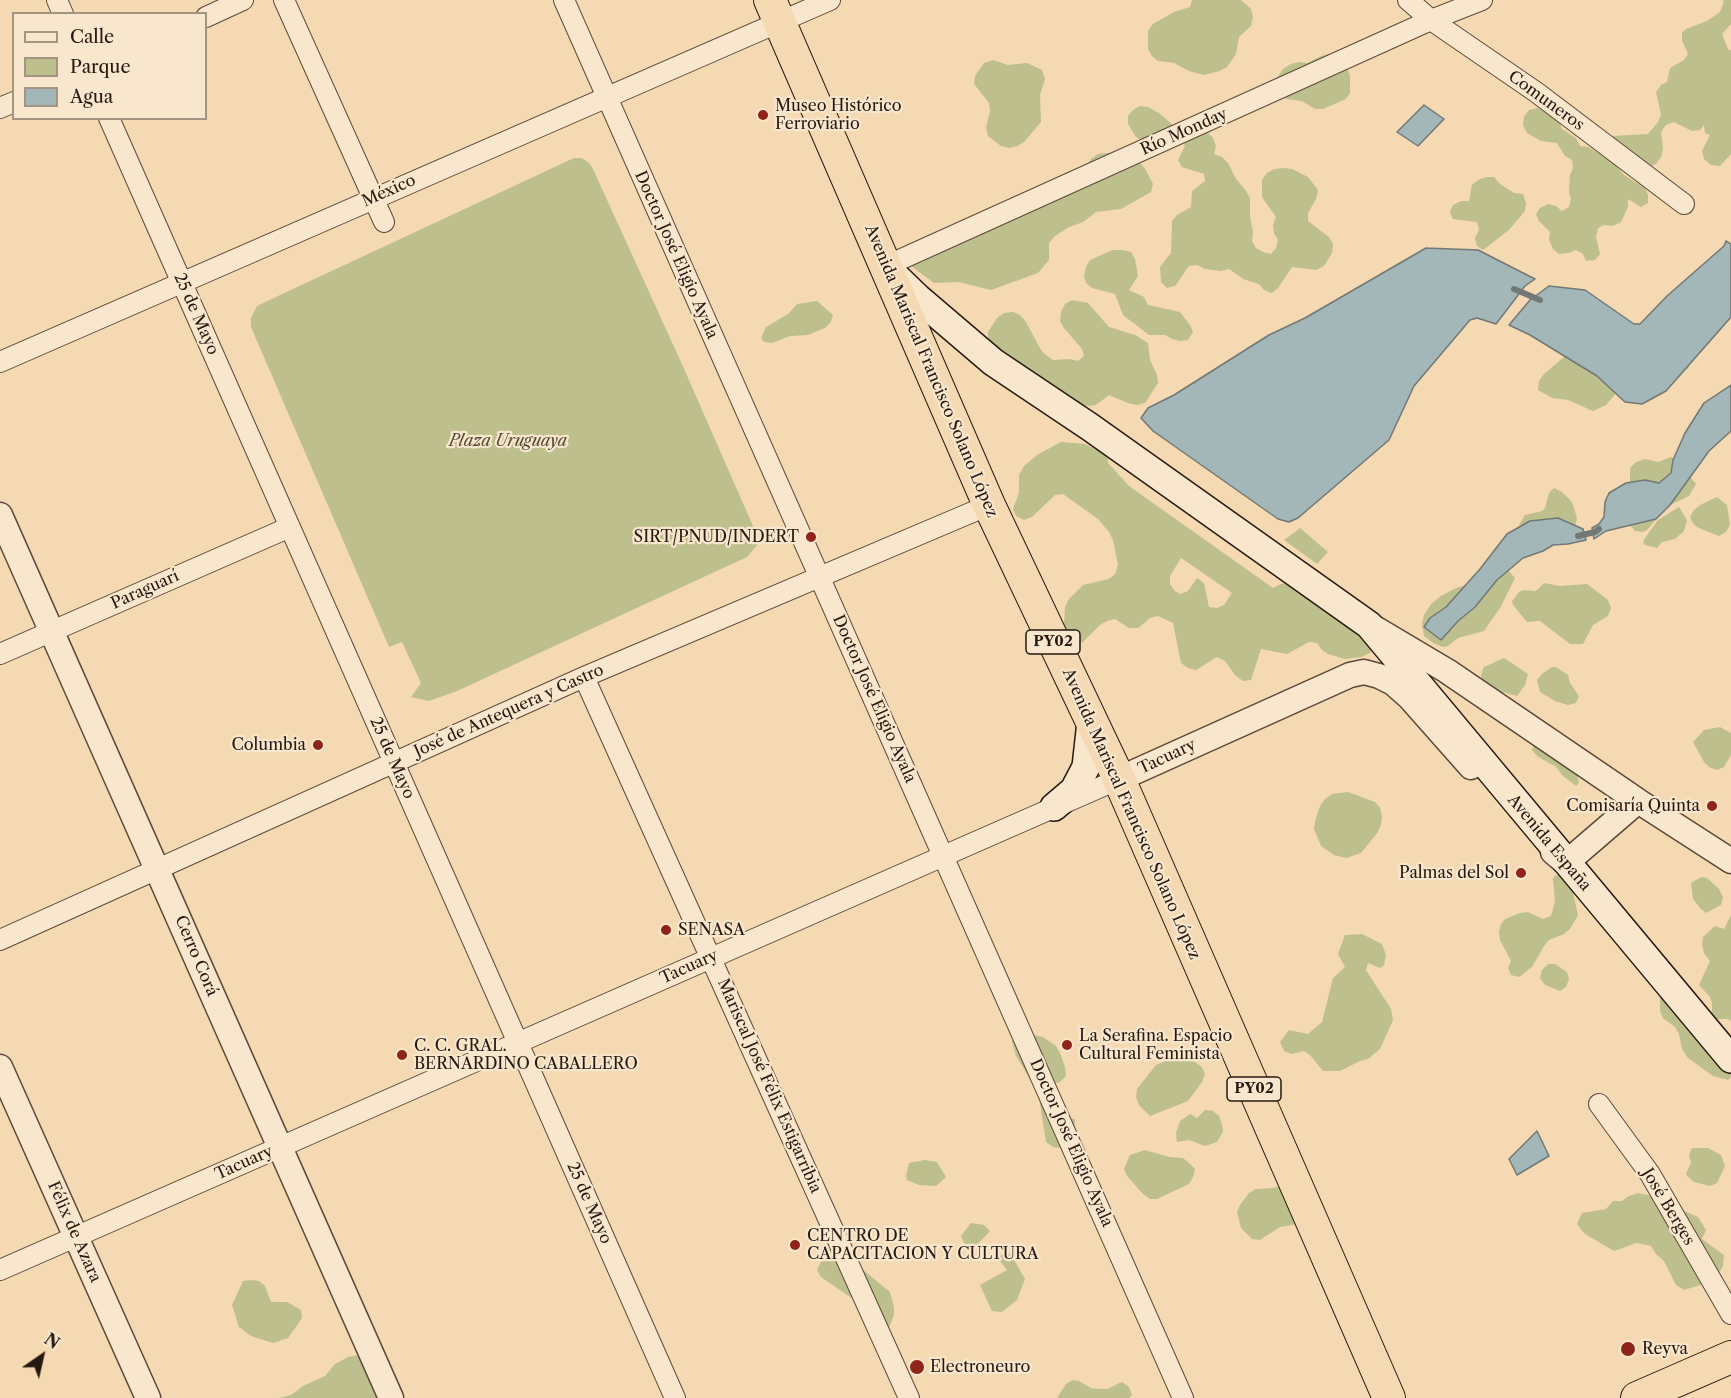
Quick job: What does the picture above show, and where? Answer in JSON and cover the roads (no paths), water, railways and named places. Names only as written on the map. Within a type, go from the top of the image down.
[{"type":"highway","name":"Avenida Mariscal Francisco Solano López","points":[[775,19],[886,266],[988,506],[1119,779],[1389,1398]]},
{"type":"highway","points":[[1637,1398],[1731,1357]]},
{"type":"main road","name":"PY02","points":[[886,266],[918,298],[993,362],[1090,427],[1368,625]]},
{"type":"main road","name":"Avenida España","points":[[1368,625],[1731,1059]]},
{"type":"main road","points":[[1054,807],[1074,790],[1086,766],[1091,722]]},
{"type":"street","points":[[207,17],[243,0]]},
{"type":"street","points":[[284,0],[384,222]]},
{"type":"street","name":"Doctor José Eligio Ayala","points":[[564,0],[1183,1398]]},
{"type":"street","name":"México","points":[[0,362],[606,96],[775,19],[830,0]]},
{"type":"street","name":"Comuneros","points":[[1408,0],[1431,20],[1536,92],[1684,204]]},
{"type":"street","name":"Río Monday","points":[[886,266],[1431,20],[1482,0]]},
{"type":"street","name":"25 de Mayo","points":[[110,120],[675,1398]]},
{"type":"street","name":"José de Antequera y Castro","points":[[0,940],[584,677],[988,506]]},
{"type":"street","name":"Cerro Corá","points":[[0,514],[392,1398]]},
{"type":"street","name":"Paraguarí","points":[[0,654],[290,527]]},
{"type":"street","points":[[1368,625],[1398,640],[1448,671],[1638,801],[1731,861]]},
{"type":"street","name":"Tacuary","points":[[0,1270],[1119,779],[1350,675],[1364,672],[1379,676],[1392,683],[1410,698],[1511,815],[1566,863]]},
{"type":"street","name":"Mariscal José Félix Estigarribia","points":[[584,677],[909,1398]]},
{"type":"street","points":[[1566,863],[1638,801]]},
{"type":"street","name":"Félix de Azara","points":[[0,1066],[148,1398]]},
{"type":"street","name":"José Berges","points":[[1599,1104],[1650,1174],[1731,1314]]},
{"type":"water","points":[[1424,105],[1444,119],[1418,146],[1397,132]]},
{"type":"water","points":[[1726,241],[1731,244],[1731,317],[1666,391],[1642,404],[1625,402],[1597,376],[1530,335],[1509,325],[1530,300],[1549,286],[1585,290],[1634,324],[1640,324],[1667,296],[1724,246]]},
{"type":"water","points":[[1426,248],[1478,250],[1535,279],[1525,286],[1496,324],[1477,318],[1470,320],[1414,386],[1389,440],[1298,518],[1289,522],[1278,519],[1153,431],[1141,418],[1148,408],[1174,395],[1269,335],[1305,318]]},
{"type":"water","points":[[1731,385],[1731,431],[1709,451],[1670,505],[1656,519],[1606,531],[1594,539],[1592,528],[1604,517],[1605,502],[1609,493],[1626,483],[1645,480],[1659,483],[1671,473],[1673,460],[1685,433],[1704,403]]},
{"type":"water","points":[[1558,518],[1583,529],[1586,540],[1553,545],[1523,558],[1497,580],[1475,607],[1441,640],[1424,627],[1430,618],[1446,607],[1480,569],[1507,534],[1530,521]]},
{"type":"water","points":[[1537,1131],[1549,1156],[1517,1175],[1509,1159]]},
{"type":"waterway","points":[[1514,289],[1540,300]]},
{"type":"waterway","points":[[1578,536],[1599,529]]},
{"type":"place","name":"Museo Histórico Ferroviario","points":[[763,115]]},
{"type":"place","name":"SIRT/PNUD/INDERT","points":[[811,537]]},
{"type":"place","name":"Columbia","points":[[318,745]]},
{"type":"place","name":"Comisaría Quinta","points":[[1712,806]]},
{"type":"place","name":"Palmas del Sol","points":[[1521,873]]},
{"type":"place","name":"SENASA","points":[[666,930]]},
{"type":"place","name":"La Serafina. Espacio Cultural Feminista","points":[[1067,1045]]},
{"type":"place","name":"C. C. GRAL. BERNARDINO CABALLERO","points":[[402,1055]]},
{"type":"place","name":"CENTRO DE CAPACITACION Y CULTURA","points":[[795,1245]]},
{"type":"place","name":"Reyva","points":[[1628,1349]]},
{"type":"place","name":"Electroneuro","points":[[917,1367]]},
{"type":"park label","name":"Plaza Uruguaya","points":[[508,441]]}]
